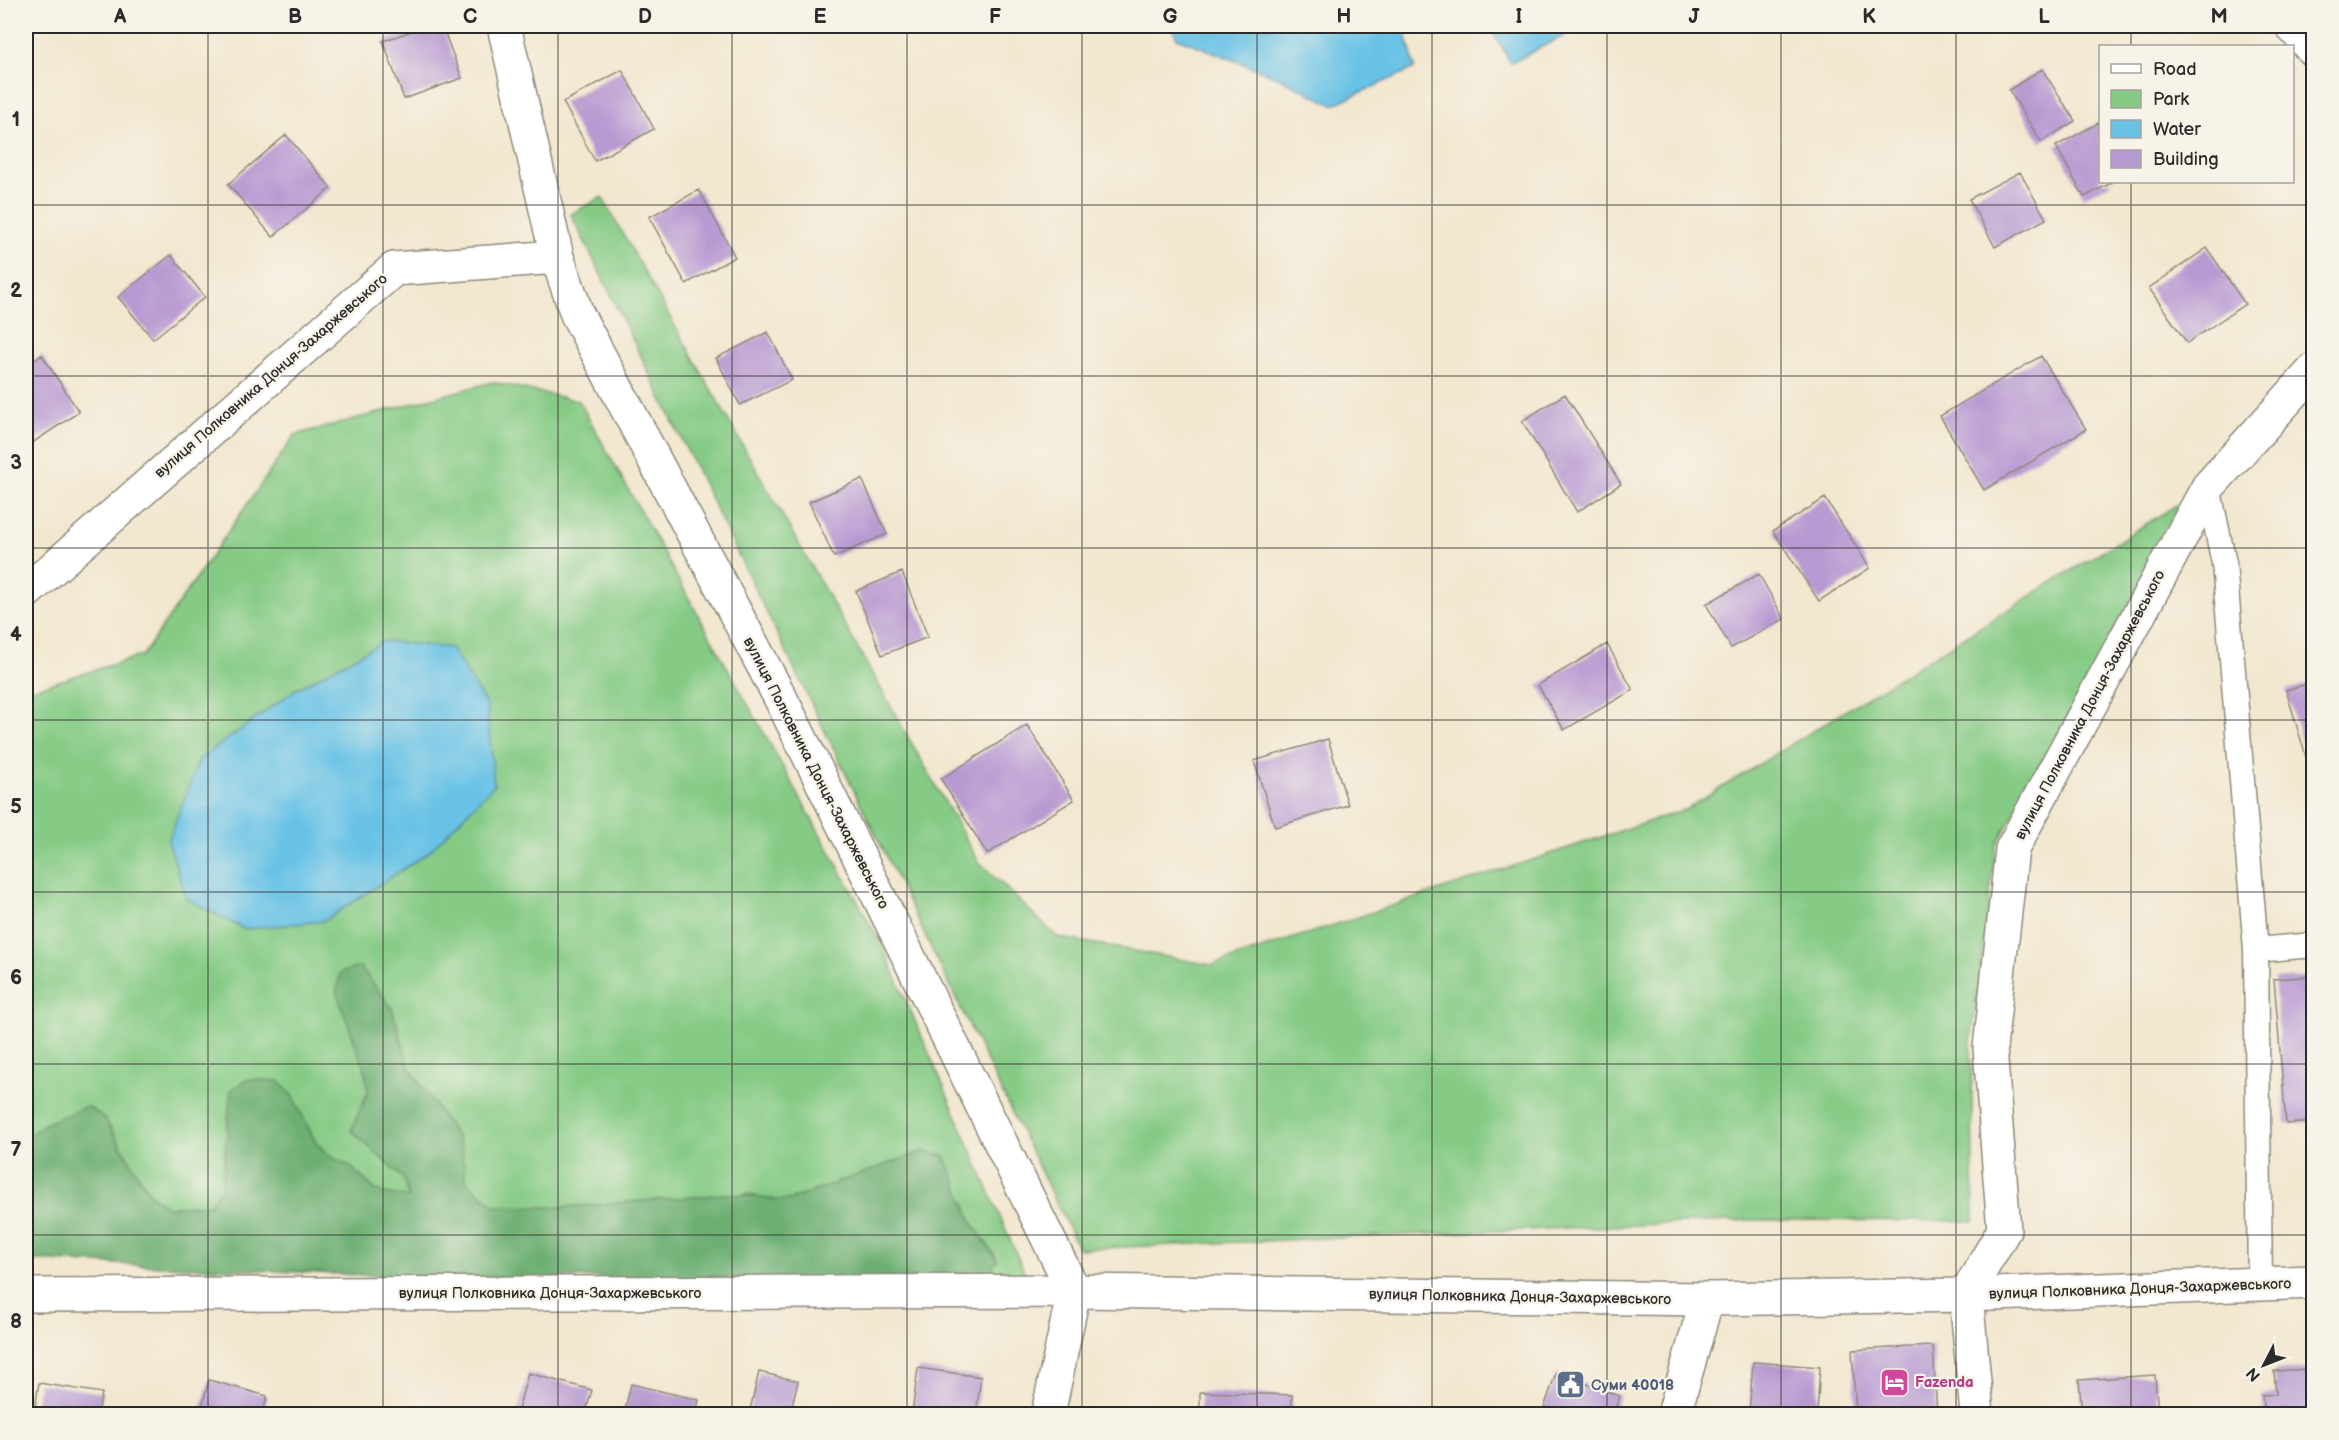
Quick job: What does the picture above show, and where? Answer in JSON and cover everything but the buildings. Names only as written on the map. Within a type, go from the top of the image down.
[{"type":"street","name":"вулиця Полковника Донця-Захаржевського","points":[[504,26],[557,257],[577,314],[781,699],[1074,1291]]},
{"type":"street","points":[[2292,26],[2313,51]]},
{"type":"street","name":"вулиця Полковника Донця-Захаржевського","points":[[26,592],[394,269],[557,257]]},
{"type":"street","name":"вулиця Полковника Донця-Захаржевського","points":[[1966,1296],[2004,1230],[1990,1048],[2012,849],[2208,487],[2313,370]]},
{"type":"street","name":"вулиця Полковника Донця-Захаржевського","points":[[26,1295],[1074,1291],[1707,1299],[1966,1296],[2313,1282]]},
{"type":"street","points":[[1048,1414],[1074,1291]]},
{"type":"street","points":[[1966,1296],[1977,1414]]},
{"type":"street","points":[[1674,1414],[1707,1299]]},
{"type":"lane","points":[[2208,487],[2224,563],[2256,950],[2260,1283]]},
{"type":"lane","points":[[2256,950],[2313,945]]},
{"type":"green space","points":[[602,197],[979,862],[1057,937],[1212,965],[1687,809],[2188,498],[1996,846],[1971,1042],[1974,1221],[1755,1220],[1079,1249],[571,214]]},
{"type":"green space","points":[[492,382],[579,401],[882,945],[1025,1274],[986,1279],[997,1259],[973,1224],[945,1157],[923,1151],[790,1200],[769,1201],[750,1194],[567,1207],[496,1207],[467,1183],[460,1142],[409,1067],[392,1008],[365,1070],[368,1092],[352,1130],[403,1178],[409,1198],[378,1192],[349,1166],[331,1157],[316,1143],[293,1097],[231,1089],[222,1186],[211,1204],[167,1207],[149,1193],[104,1117],[45,1124],[26,1138],[26,691],[143,655],[295,435]]},
{"type":"green space","points":[[360,967],[392,1008],[409,1067],[460,1142],[467,1183],[496,1206],[567,1207],[727,1194],[790,1200],[923,1151],[945,1156],[973,1224],[997,1259],[986,1279],[405,1277],[26,1260],[26,1138],[45,1124],[87,1106],[104,1117],[149,1193],[167,1207],[210,1204],[222,1186],[231,1089],[249,1079],[279,1081],[293,1097],[316,1143],[331,1157],[349,1166],[378,1192],[409,1197],[403,1178],[351,1130],[368,1092],[365,1070],[336,991],[341,972]]},
{"type":"water","points":[[1172,26],[1404,26],[1415,68],[1333,105],[1280,78],[1177,38]]},
{"type":"water","points":[[1489,26],[1570,26],[1571,32],[1511,63]]},
{"type":"water","points":[[384,641],[451,648],[487,706],[494,785],[428,853],[324,921],[244,929],[187,899],[168,841],[199,760],[295,690]]},
{"type":"place","name":"Fazenda","points":[[1894,1382]]},
{"type":"place","name":"Суми 40018","points":[[1570,1385]]}]
